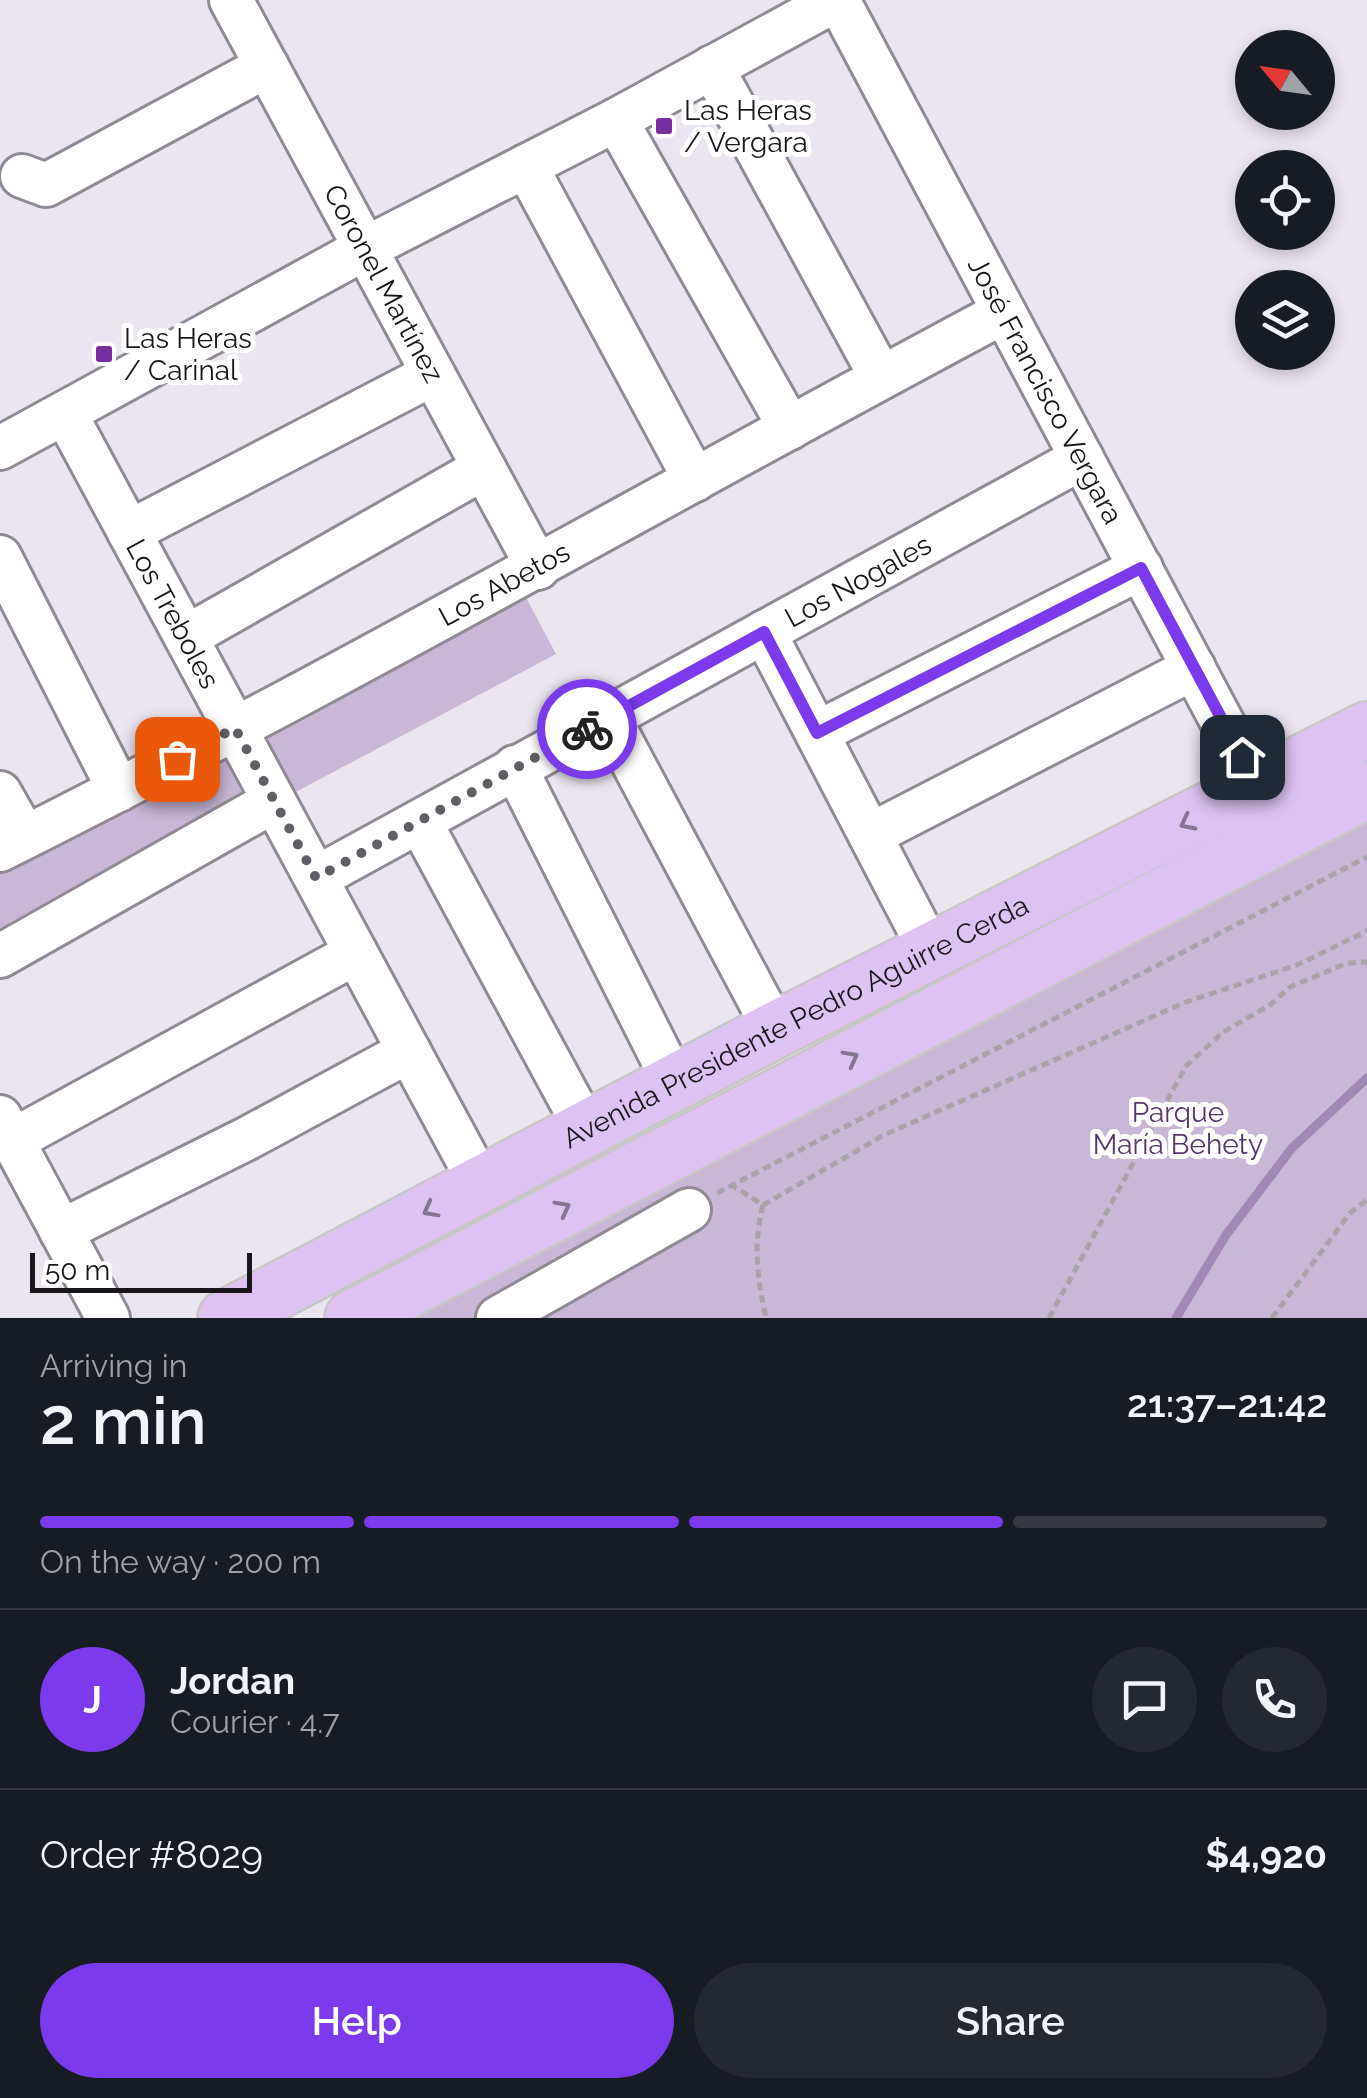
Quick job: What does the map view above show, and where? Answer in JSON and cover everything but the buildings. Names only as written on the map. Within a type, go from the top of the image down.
[{"type":"main road","name":"Avenida Presidente Pedro Aguirre Cerda","points":[[353,1318],[1269,810],[1367,730]]},
{"type":"main road","name":"Avenida Presidente Pedro Aguirre Cerda","points":[[226,1318],[931,952],[1269,810],[1367,790]]},
{"type":"street","name":"Coronel Martínez","points":[[231,0],[538,568]]},
{"type":"street","points":[[0,448],[364,249],[616,120],[836,0]]},
{"type":"street","name":"José Francisco Vergara","points":[[836,0],[1269,810]]},
{"type":"street","points":[[22,176],[46,184],[267,66]]},
{"type":"street","points":[[712,68],[881,378]]},
{"type":"street","points":[[616,120],[790,428]]},
{"type":"street","points":[[526,166],[695,480]]},
{"type":"street","name":"Los Abetos","points":[[12,844],[538,568],[1004,312]]},
{"type":"street","points":[[129,532],[432,374]]},
{"type":"street","name":"Los Treboles","points":[[65,413],[480,1183]]},
{"type":"street","name":"Los Nogales","points":[[316,878],[1082,458]]},
{"type":"street","points":[[186,637],[484,468]]},
{"type":"street","points":[[0,557],[119,790]]},
{"type":"street","points":[[817,733],[1141,568]]},
{"type":"street","points":[[764,632],[931,952]]},
{"type":"street","points":[[870,835],[1194,668]]},
{"type":"street","points":[[609,718],[775,1030]]},
{"type":"street","points":[[515,766],[676,1084]]},
{"type":"street","points":[[0,793],[12,844]]},
{"type":"street","points":[[0,956],[274,801]]},
{"type":"street","points":[[420,822],[587,1130]]},
{"type":"street","points":[[108,1318],[6,1128],[356,952]]},
{"type":"street","points":[[61,1230],[248,1138],[409,1051]]},
{"type":"street","points":[[498,1318],[689,1210]]},
{"type":"path","points":[[763,1205],[730,1184],[1367,857]]},
{"type":"path","points":[[766,1318],[756,1274],[757,1230],[763,1205],[884,1135],[1186,1002],[1297,965],[1367,931]]},
{"type":"path","points":[[1049,1318],[1186,1066],[1223,1032],[1270,1005],[1290,987],[1347,964],[1367,962]]},
{"type":"path","points":[[1272,1318],[1350,1213],[1367,1200]]},
{"type":"green space","points":[[523,592],[556,654],[290,795],[258,733]]},
{"type":"green space","points":[[231,749],[260,802],[0,943],[0,874]]},
{"type":"green space","name":"Parque María Behety","points":[[1367,815],[1367,1318],[402,1318]]},
{"type":"waterway","points":[[1176,1318],[1226,1235],[1292,1148],[1367,1078]]},
{"type":"way so far","points":[[177,759],[235,728],[316,878],[587,729]]},
{"type":"place","name":"Las Heras / Vergara","points":[[664,126]]},
{"type":"place","name":"Las Heras / Carinal","points":[[104,354]]},
{"type":"route","points":[[587,729],[764,632],[817,733],[1141,568],[1242,757]]}]
